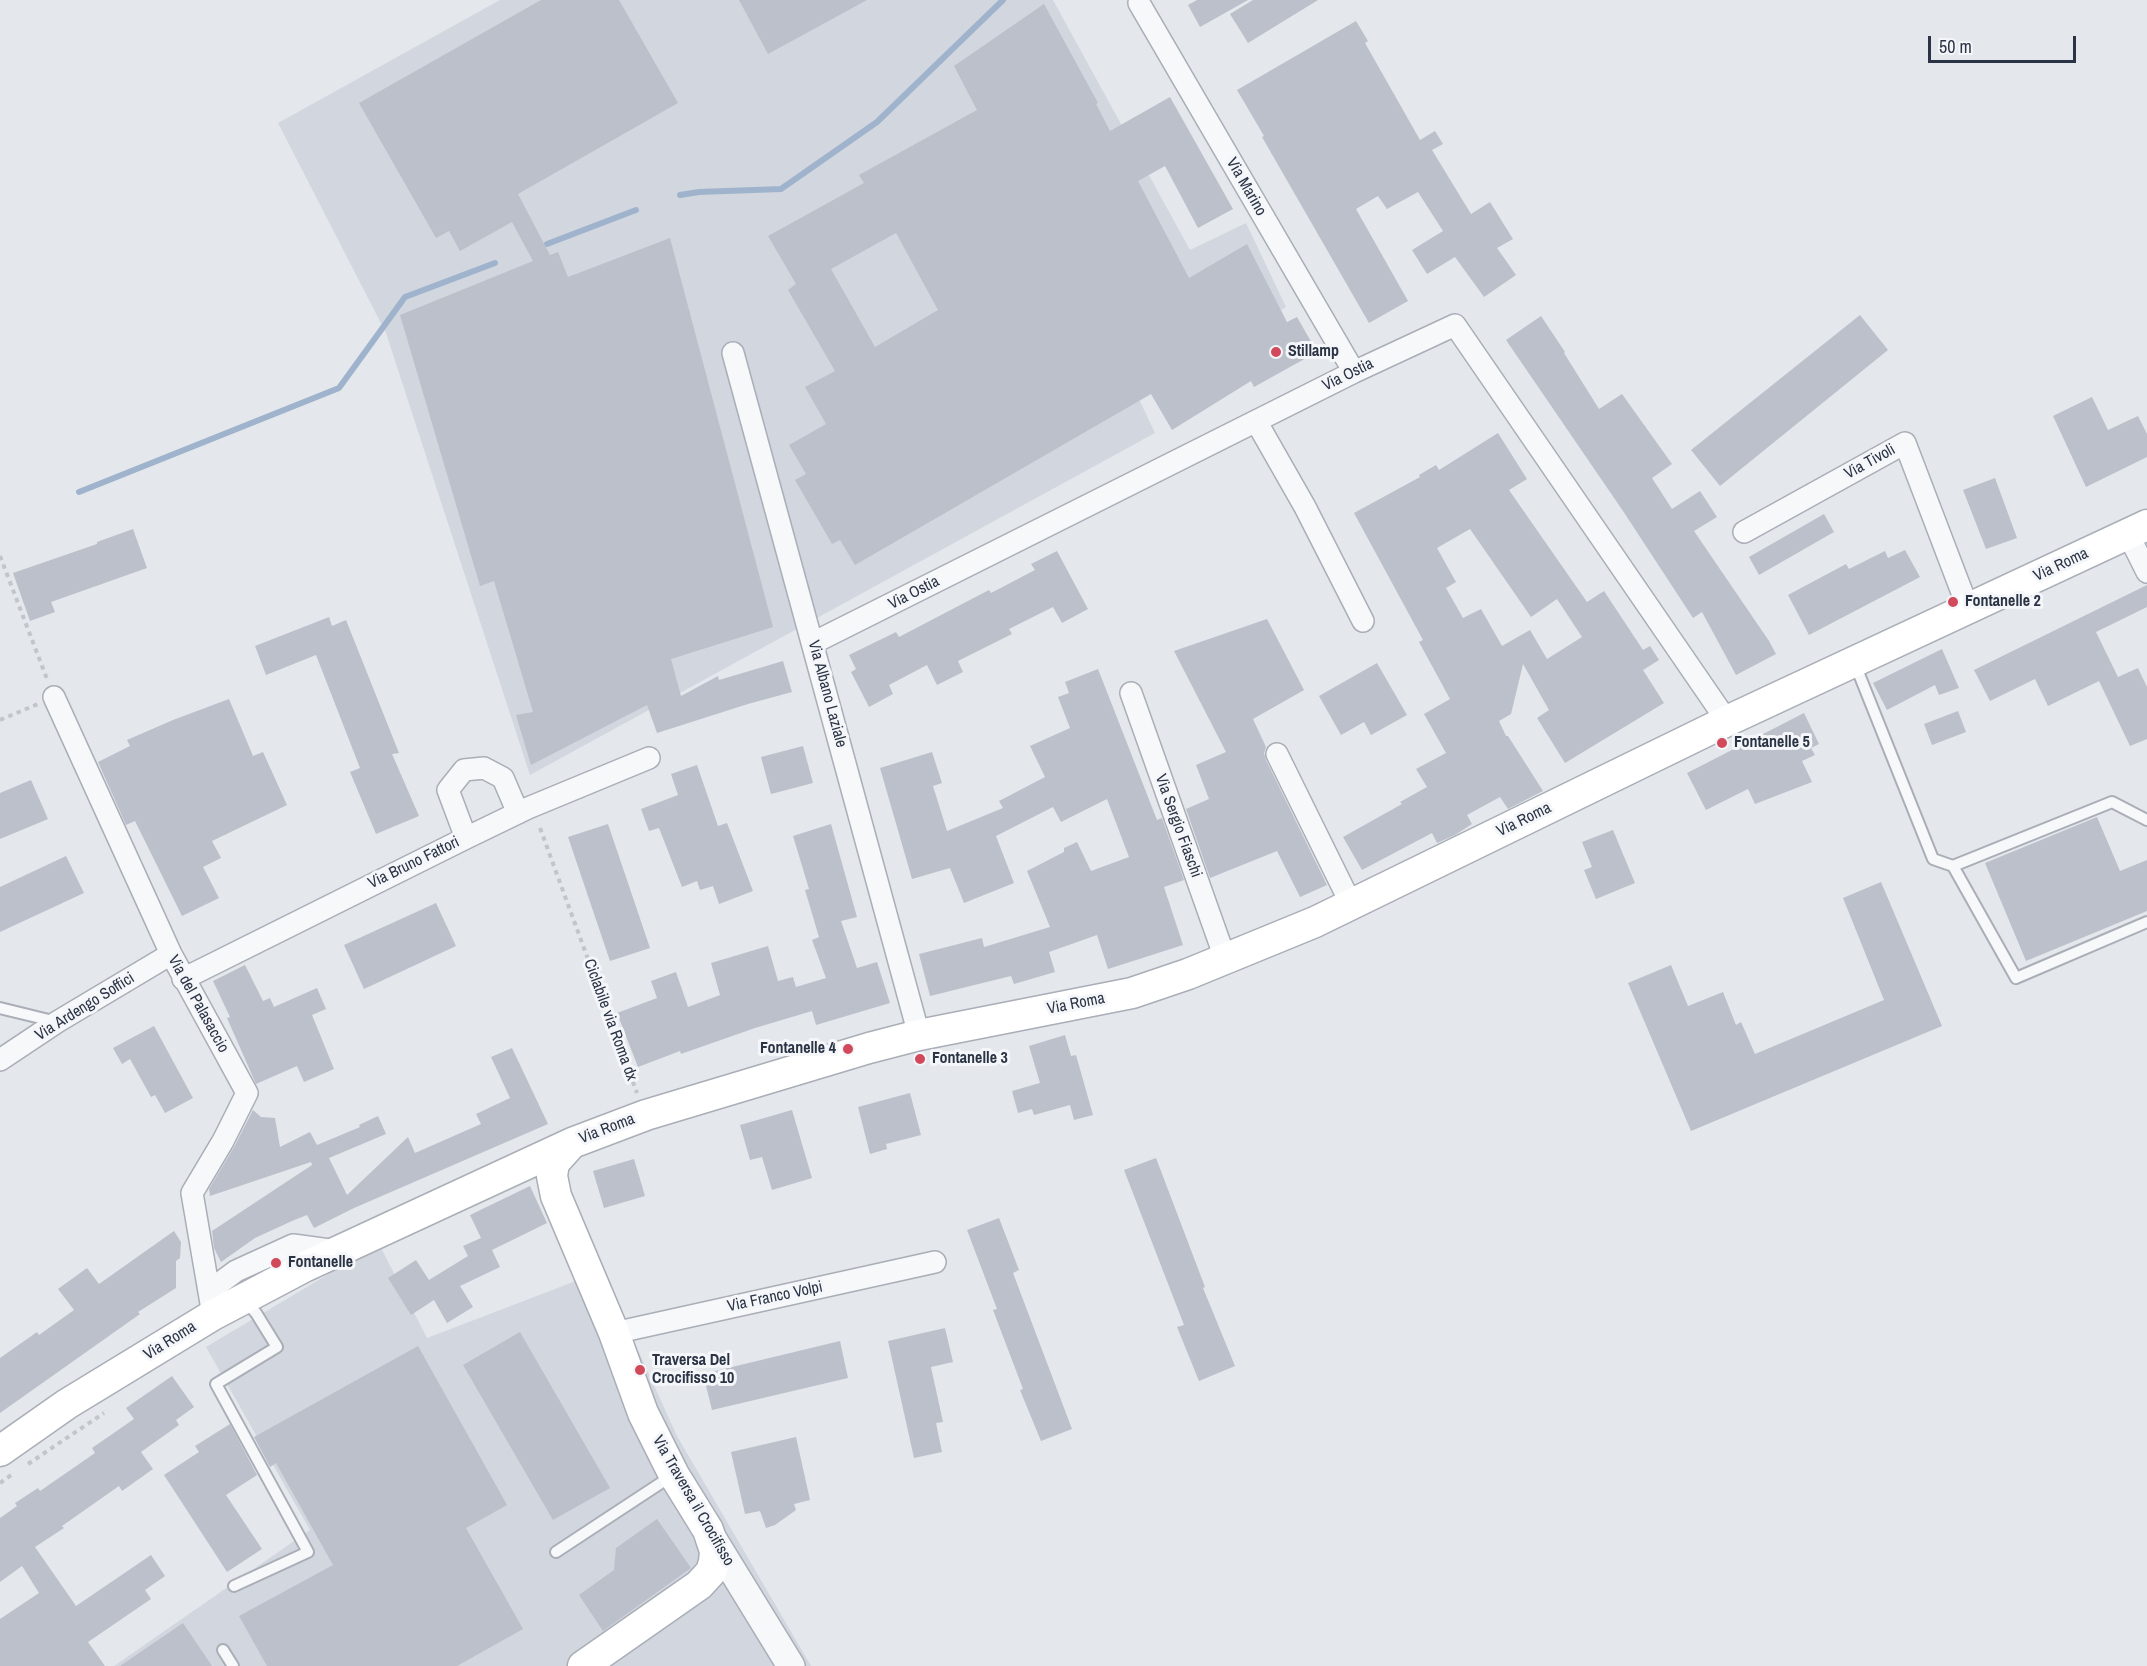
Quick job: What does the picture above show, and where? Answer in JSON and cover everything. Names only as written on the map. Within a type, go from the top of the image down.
[{"type":"main road","name":"Via Roma","points":[[0,1451],[211,1303],[244,1299],[304,1267],[572,1143],[646,1115],[919,1035],[1132,993],[1188,974],[1315,922],[1727,721],[2137,529]]},
{"type":"main road","name":"Via Traversa il Crocifisso","points":[[572,1143],[554,1163],[552,1176],[556,1196],[614,1333],[643,1413],[674,1475],[708,1530]]},
{"type":"main road","name":"Via Traversa il Crocifisso","points":[[505,1174],[520,1172],[528,1174],[546,1184],[556,1196]]},
{"type":"main road","points":[[583,1666],[699,1585],[708,1576],[714,1562],[715,1551],[708,1530]]},
{"type":"street","name":"Via Marino","points":[[1139,3],[1354,372]]},
{"type":"street","name":"Via Ostia","points":[[813,644],[1354,372],[1455,325],[1727,721]]},
{"type":"street","name":"Via Albano Laziale","points":[[733,353],[919,1035]]},
{"type":"street","points":[[1256,421],[1305,507],[1363,621]]},
{"type":"street","name":"Via Tivoli","points":[[1744,532],[1905,443],[1968,608]]},
{"type":"street","points":[[2137,529],[2147,572]]},
{"type":"street","name":"Via Sergio Fiaschi","points":[[1131,693],[1225,958]]},
{"type":"street","name":"Via del Palasaccio","points":[[54,697],[183,979],[247,1093],[223,1141],[192,1193],[211,1303]]},
{"type":"street","points":[[1277,754],[1351,904]]},
{"type":"street","name":"Via Bruno Fattori","points":[[183,979],[518,813],[649,758]]},
{"type":"street","points":[[466,838],[448,790],[464,770],[484,768],[502,778],[518,813]]},
{"type":"street","name":"Via Ardengo Soffici","points":[[0,1060],[57,1022],[171,954]]},
{"type":"street","points":[[211,1303],[236,1271],[293,1245],[340,1251]]},
{"type":"street","name":"Via Franco Volpi","points":[[614,1333],[935,1262]]},
{"type":"street","name":"Via Traversa il Crocifisso","points":[[708,1530],[791,1666]]},
{"type":"street","points":[[699,1585],[711,1580],[724,1581],[737,1588],[752,1604]]},
{"type":"lane","points":[[1853,661],[1934,859],[1953,866],[2016,978],[2147,922]]},
{"type":"lane","points":[[1953,866],[2112,802],[2147,820]]},
{"type":"lane","points":[[0,1008],[57,1022]]},
{"type":"lane","points":[[234,1586],[308,1552],[216,1384],[277,1347],[244,1299]]},
{"type":"lane","points":[[556,1552],[674,1475]]},
{"type":"lane","points":[[223,1650],[233,1666]]},
{"type":"path","points":[[0,556],[54,697],[0,720]]},
{"type":"path","name":"Ciclabile via Roma dx","points":[[540,828],[640,1101]]},
{"type":"shaded area","points":[[500,0],[1053,0],[1190,250],[1246,223],[1286,307],[1137,395],[1155,433],[530,775],[386,333],[278,123]]},
{"type":"shaded area","points":[[379,1244],[427,1338],[602,1271],[677,1436],[811,1666],[114,1666],[310,1530],[206,1347]]},
{"type":"building","points":[[541,0],[619,0],[678,103],[518,194],[550,255],[558,252],[568,277],[670,238],[773,627],[671,659],[681,696],[718,676],[719,680],[783,661],[792,692],[657,733],[647,705],[531,765],[516,715],[533,712],[494,581],[480,586],[400,315],[533,261],[512,222],[460,251],[449,231],[436,238],[359,103]]},
{"type":"building","points":[[739,0],[867,0],[768,54]]},
{"type":"building","points":[[1197,0],[1248,0],[1200,27],[1188,5]]},
{"type":"building","points":[[1253,0],[1318,0],[1248,43],[1230,14]]},
{"type":"building","points":[[1044,4],[1098,103],[1096,104],[1110,131],[1170,97],[1233,209],[1198,228],[1165,166],[1138,181],[1189,278],[1247,244],[1287,322],[1297,317],[1317,352],[1254,387],[1251,381],[1172,430],[1151,394],[855,565],[840,540],[832,544],[795,480],[806,474],[789,445],[826,424],[805,387],[835,371],[788,290],[796,284],[768,236],[864,183],[859,175],[977,110],[954,66]],"holes":[[[896,233],[938,310],[875,347],[831,269]]]},
{"type":"building","points":[[1356,21],[1368,41],[1365,43],[1420,140],[1435,131],[1443,144],[1432,150],[1471,214],[1490,202],[1513,239],[1497,248],[1516,275],[1484,297],[1455,257],[1427,274],[1412,250],[1443,231],[1418,192],[1387,209],[1378,196],[1356,209],[1408,301],[1369,323],[1237,90]]},
{"type":"building","points":[[1860,315],[1888,350],[1720,486],[1691,450]]},
{"type":"building","points":[[1541,316],[1599,409],[1622,394],[1672,464],[1652,478],[1672,509],[1700,491],[1717,517],[1694,531],[1776,654],[1736,675],[1702,612],[1693,618],[1506,340]]},
{"type":"building","points":[[2092,397],[2108,430],[2138,416],[2147,434],[2147,457],[2086,487],[2053,416]]},
{"type":"building","points":[[1498,433],[1527,479],[1509,490],[1587,602],[1604,591],[1643,650],[1650,646],[1659,660],[1643,670],[1664,703],[1565,763],[1537,718],[1549,710],[1523,664],[1511,714],[1499,721],[1506,736],[1543,791],[1508,809],[1500,797],[1467,815],[1472,824],[1455,835],[1437,843],[1432,833],[1362,870],[1343,837],[1402,804],[1400,802],[1427,787],[1416,769],[1446,753],[1424,714],[1450,699],[1419,642],[1423,640],[1354,513],[1420,477],[1419,475],[1436,465],[1439,470]],"holes":[[[1470,529],[1531,617],[1557,599],[1582,637],[1547,659],[1530,630],[1502,646],[1481,609],[1463,618],[1446,588],[1456,582],[1437,548]]]},
{"type":"building","points":[[1995,478],[2017,538],[1986,549],[1963,490]]},
{"type":"building","points":[[1824,514],[1834,532],[1759,575],[1749,557]]},
{"type":"building","points":[[133,529],[147,568],[51,602],[55,612],[30,621],[13,573]]},
{"type":"building","points":[[1905,550],[1920,577],[1809,635],[1788,595],[1846,564],[1849,569],[1885,551],[1888,558]]},
{"type":"building","points":[[1057,551],[1088,609],[1062,623],[1053,607],[1009,629],[1012,634],[958,661],[963,672],[937,685],[927,665],[889,685],[893,694],[869,707],[851,672],[856,669],[849,655],[896,632],[899,637],[989,590],[991,593],[1035,570],[1031,564]]},
{"type":"building","points":[[2147,585],[2147,607],[2096,632],[2118,677],[2138,668],[2147,687],[2147,739],[2130,746],[2099,681],[2048,706],[2035,679],[1990,701],[1974,670]]},
{"type":"building","points":[[329,617],[332,626],[346,620],[399,753],[392,754],[419,816],[376,834],[350,772],[360,768],[316,655],[266,675],[255,646]]},
{"type":"building","points":[[1267,619],[1304,690],[1253,719],[1266,747],[1264,753],[1266,760],[1327,885],[1300,897],[1277,851],[1210,878],[1186,809],[1209,799],[1196,765],[1226,752],[1174,651]]},
{"type":"building","points":[[1942,649],[1959,688],[1939,695],[1935,685],[1887,710],[1873,683]]},
{"type":"building","points":[[1377,663],[1407,715],[1371,735],[1364,722],[1341,735],[1319,696]]},
{"type":"building","points":[[1098,669],[1157,820],[1162,818],[1184,880],[1164,887],[1183,945],[1108,969],[1097,935],[1049,952],[1055,972],[1014,984],[1011,976],[930,996],[919,954],[982,938],[984,947],[1050,927],[1027,871],[1064,852],[1064,848],[1077,842],[1091,871],[1129,857],[1107,799],[1061,822],[1053,807],[996,836],[1014,883],[964,903],[950,868],[912,879],[880,768],[932,752],[942,783],[933,786],[947,831],[1003,808],[999,801],[1045,777],[1030,746],[1070,728],[1058,697],[1069,693],[1065,682]]},
{"type":"building","points":[[229,699],[253,756],[263,752],[287,805],[212,841],[221,858],[203,867],[219,898],[182,916],[135,821],[126,825],[98,762],[130,746],[127,740]]},
{"type":"building","points":[[1958,711],[1966,732],[1932,745],[1924,724]]},
{"type":"building","points":[[1804,713],[1819,744],[1811,748],[1815,755],[1802,761],[1812,782],[1755,804],[1748,789],[1706,810],[1687,773]]},
{"type":"building","points":[[803,746],[813,783],[771,794],[761,757]]},
{"type":"building","points":[[697,765],[718,826],[727,823],[753,891],[719,904],[713,886],[700,890],[697,881],[682,887],[659,828],[649,831],[641,809],[678,795],[671,774]]},
{"type":"building","points":[[31,780],[48,819],[0,839],[0,793]]},
{"type":"building","points":[[2097,817],[2120,871],[2147,860],[2147,911],[2026,961],[1985,863]]},
{"type":"building","points":[[608,824],[650,948],[610,961],[568,837]]},
{"type":"building","points":[[831,824],[857,917],[841,921],[857,968],[877,962],[890,1003],[816,1025],[812,1011],[681,1054],[680,1051],[638,1067],[617,1013],[657,998],[651,981],[676,972],[688,1007],[720,995],[711,963],[768,946],[778,981],[793,977],[796,987],[826,978],[812,940],[819,937],[805,890],[809,889],[793,836]]},
{"type":"building","points":[[1613,830],[1635,883],[1596,899],[1584,870],[1592,867],[1582,842]]},
{"type":"building","points":[[66,856],[84,893],[0,932],[0,887]]},
{"type":"building","points":[[1881,882],[1942,1026],[1691,1131],[1628,983],[1671,965],[1688,1006],[1723,992],[1736,1025],[1741,1022],[1755,1054],[1884,1000],[1843,898]]},
{"type":"building","points":[[436,903],[456,946],[364,989],[344,945]]},
{"type":"building","points":[[245,965],[263,1001],[270,998],[274,1007],[317,988],[326,1009],[312,1015],[334,1069],[304,1082],[297,1066],[256,1084],[227,1018],[230,1017],[213,981]]},
{"type":"building","points":[[154,1026],[193,1098],[165,1113],[155,1095],[151,1097],[130,1059],[122,1064],[113,1048]]},
{"type":"building","points":[[1065,1035],[1071,1056],[1076,1055],[1093,1115],[1074,1120],[1070,1105],[1034,1115],[1032,1109],[1018,1113],[1012,1091],[1040,1083],[1029,1046]]},
{"type":"building","points":[[512,1048],[548,1124],[354,1208],[314,1228],[307,1215],[292,1221],[255,1238],[221,1262],[214,1248],[212,1231],[312,1165],[311,1162],[210,1196],[209,1189],[253,1110],[261,1117],[275,1118],[280,1147],[310,1132],[317,1145],[360,1127],[359,1125],[378,1116],[386,1134],[329,1158],[347,1195],[408,1137],[415,1153],[481,1124],[476,1114],[510,1098],[491,1057]]},
{"type":"building","points":[[910,1093],[921,1135],[886,1144],[887,1149],[870,1154],[858,1107]]},
{"type":"building","points":[[792,1110],[812,1178],[772,1190],[762,1157],[750,1160],[740,1125]]},
{"type":"building","points":[[1156,1158],[1205,1287],[1203,1288],[1235,1366],[1199,1381],[1177,1327],[1184,1325],[1124,1170]]},
{"type":"building","points":[[634,1159],[645,1196],[604,1208],[593,1171]]},
{"type":"building","points":[[530,1186],[547,1223],[492,1250],[500,1267],[460,1286],[473,1307],[447,1323],[434,1300],[411,1315],[388,1278],[416,1260],[429,1280],[468,1256],[463,1246],[481,1238],[470,1215]]},
{"type":"building","points":[[999,1218],[1019,1270],[1013,1273],[1072,1429],[1041,1441],[1020,1390],[1023,1389],[993,1310],[997,1309],[967,1230]]},
{"type":"building","points":[[174,1231],[181,1242],[180,1258],[176,1261],[176,1288],[138,1312],[140,1314],[0,1413],[0,1358],[37,1332],[39,1335],[74,1310],[58,1289],[87,1268],[99,1284]]},
{"type":"building","points":[[945,1328],[953,1362],[931,1367],[943,1422],[936,1423],[942,1452],[914,1458],[888,1341]]},
{"type":"building","points":[[520,1332],[610,1488],[553,1520],[463,1365]]},
{"type":"building","points":[[840,1341],[848,1378],[712,1410],[703,1374]]},
{"type":"building","points":[[418,1346],[507,1505],[466,1528],[523,1629],[457,1666],[267,1666],[239,1616],[333,1565],[276,1463],[270,1467],[254,1437]]},
{"type":"building","points":[[172,1376],[194,1407],[176,1420],[179,1425],[141,1452],[153,1469],[122,1491],[119,1486],[35,1547],[76,1606],[151,1555],[165,1576],[145,1590],[151,1599],[88,1642],[105,1666],[0,1666],[0,1619],[39,1593],[22,1566],[0,1582],[0,1518],[17,1506],[15,1503],[38,1488],[40,1491],[95,1453],[92,1448],[134,1419],[126,1408]]},
{"type":"building","points":[[230,1424],[257,1475],[226,1495],[262,1549],[227,1572],[164,1475],[199,1452],[195,1446]]},
{"type":"building","points":[[796,1437],[810,1500],[794,1504],[796,1510],[775,1525],[766,1528],[760,1511],[745,1514],[731,1452]]},
{"type":"building","points":[[657,1519],[691,1568],[603,1631],[579,1595],[614,1570],[616,1548]]},
{"type":"building","points":[[183,1623],[212,1666],[120,1666]]},
{"type":"waterway","points":[[680,195],[699,192],[781,189],[877,122],[1003,0]]},
{"type":"waterway","points":[[547,244],[636,210]]},
{"type":"waterway","points":[[79,492],[339,388],[405,297],[495,263]]},
{"type":"place","name":"Stillamp","points":[[1276,352]]},
{"type":"place","name":"Fontanelle 2","points":[[1953,602]]},
{"type":"place","name":"Fontanelle 5","points":[[1722,743]]},
{"type":"place","name":"Fontanelle 4","points":[[848,1049]]},
{"type":"place","name":"Fontanelle 3","points":[[920,1059]]},
{"type":"place","name":"Fontanelle","points":[[276,1263]]},
{"type":"place","name":"Traversa Del Crocifisso 10","points":[[640,1370]]}]
